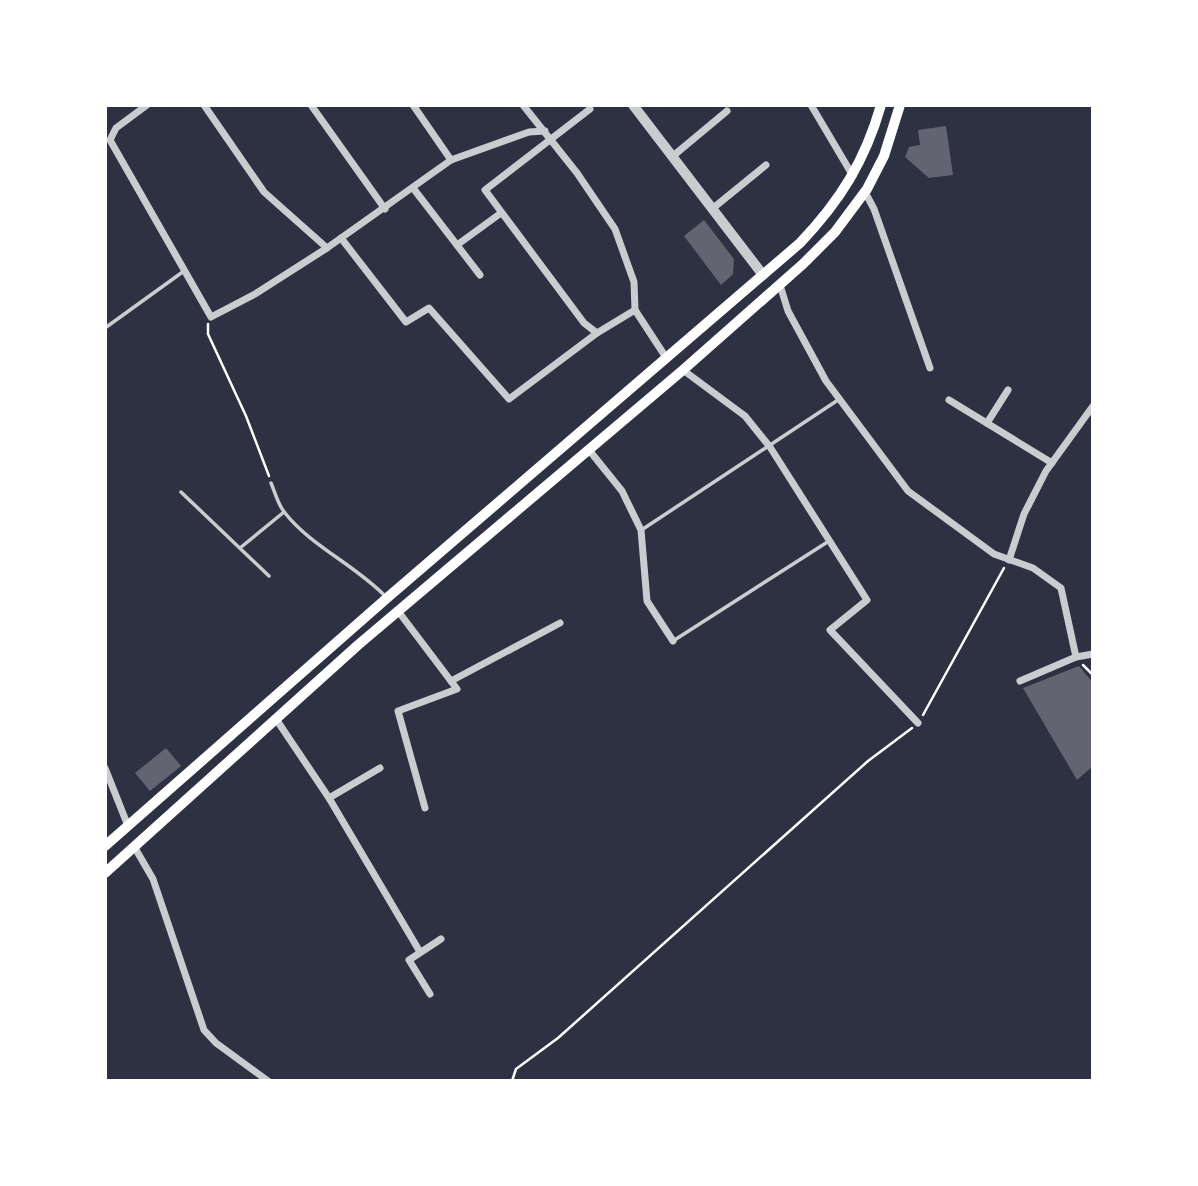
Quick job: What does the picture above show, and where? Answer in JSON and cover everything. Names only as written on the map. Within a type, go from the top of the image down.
[{"type":"main road","points":[[105,846],[387,598],[763,276],[832,210],[853,176],[874,130],[881,105]]},
{"type":"main road","points":[[105,873],[398,611],[683,370],[781,284],[835,232],[865,192],[884,156],[900,105]]},
{"type":"main road","points":[[767,296],[755,297],[763,276],[779,266],[785,270],[781,284]]},
{"type":"street","points":[[147,105],[116,128],[110,140],[211,317],[327,248],[451,160],[529,132],[548,134]]},
{"type":"street","points":[[204,105],[264,192],[327,248]]},
{"type":"street","points":[[311,105],[385,209]]},
{"type":"street","points":[[413,105],[451,160]]},
{"type":"street","points":[[523,105],[548,134],[615,229],[634,282],[635,310],[668,359]]},
{"type":"street","points":[[633,105],[763,276]]},
{"type":"street","points":[[811,105],[853,176]]},
{"type":"street","points":[[590,109],[548,134],[485,190],[584,323],[597,333]]},
{"type":"street","points":[[673,156],[727,111]]},
{"type":"street","points":[[712,209],[766,165]]},
{"type":"street","points":[[413,188],[480,275]]},
{"type":"street","points":[[865,192],[874,209],[930,368]]},
{"type":"street","points":[[457,246],[501,213]]},
{"type":"street","points":[[341,238],[406,322],[429,308],[509,399],[597,333],[635,310]]},
{"type":"street","points":[[781,284],[802,338],[839,399],[908,491],[970,538],[1009,561],[1033,568],[1061,588],[1076,657]]},
{"type":"street","points":[[683,370],[745,416],[770,447],[867,600],[830,630],[918,723]]},
{"type":"street","points":[[987,423],[1008,390]]},
{"type":"street","points":[[949,400],[1052,463]]},
{"type":"street","points":[[1009,561],[1024,514],[1052,463],[1093,406]]},
{"type":"street","points":[[589,450],[622,491],[641,530],[647,601],[673,641]]},
{"type":"street","points":[[398,611],[457,689],[398,711],[425,808]]},
{"type":"street","points":[[451,681],[560,623]]},
{"type":"street","points":[[1020,681],[1076,657],[1093,654]]},
{"type":"street","points":[[276,719],[329,798],[420,952]]},
{"type":"street","points":[[105,768],[128,826]]},
{"type":"street","points":[[329,798],[380,768]]},
{"type":"street","points":[[135,848],[153,879],[204,1030],[216,1043],[268,1081]]},
{"type":"street","points":[[430,995],[409,960],[441,939]]},
{"type":"lane","points":[[105,328],[186,270]]},
{"type":"lane","points":[[641,530],[839,399]]},
{"type":"lane","points":[[271,483],[284,512],[322,546],[364,574],[387,598]]},
{"type":"lane","points":[[181,492],[269,576]]},
{"type":"lane","points":[[240,548],[284,512]]},
{"type":"lane","points":[[673,641],[829,541]]},
{"type":"path","points":[[211,317],[208,334],[246,416],[271,483]]},
{"type":"path","points":[[512,1081],[516,1069],[558,1038],[869,761],[918,723],[1009,561]]},
{"type":"building","points":[[946,126],[953,175],[929,178],[905,157],[909,147],[920,145],[918,130]]},
{"type":"building","points":[[704,220],[734,259],[733,274],[721,285],[684,236]]},
{"type":"building","points":[[1079,666],[1093,683],[1093,766],[1077,780],[1023,688]]},
{"type":"building","points":[[166,748],[181,766],[150,791],[135,773]]}]
